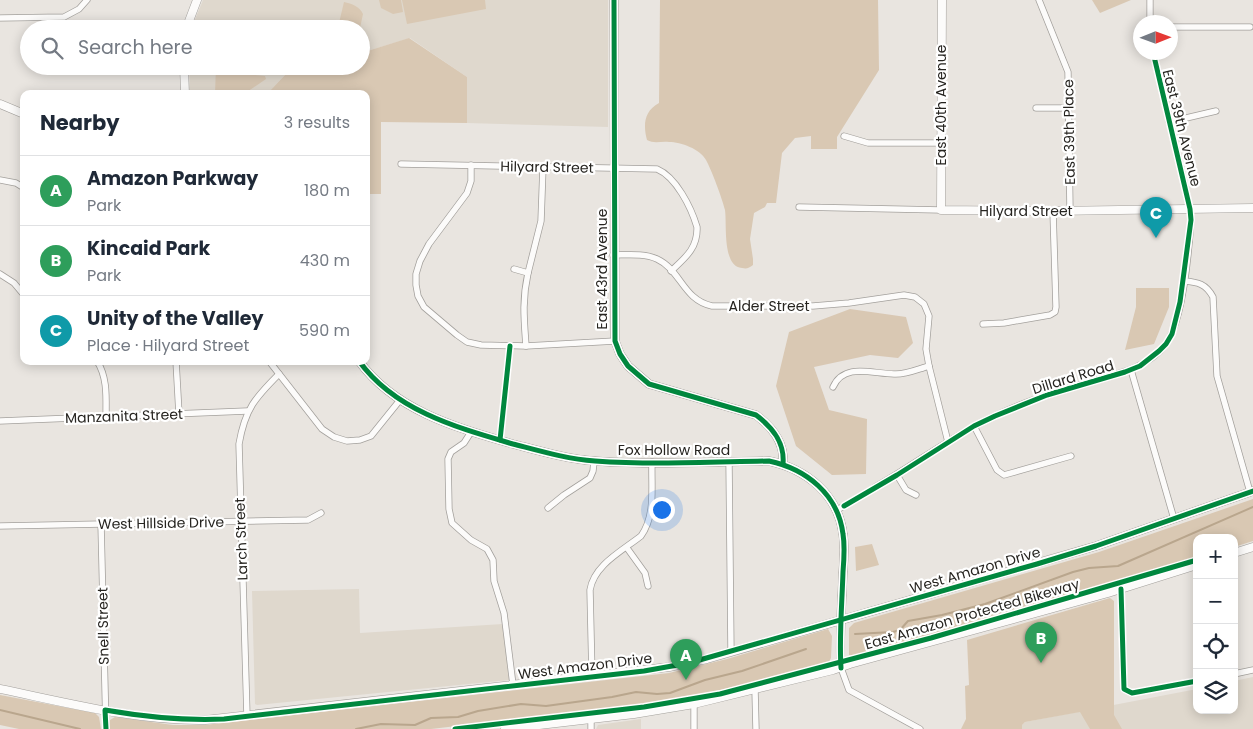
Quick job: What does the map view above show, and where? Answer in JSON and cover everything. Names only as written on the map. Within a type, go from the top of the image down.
[{"type":"street","points":[[0,18],[64,17],[80,9],[87,0]]},
{"type":"street","points":[[189,20],[197,0]]},
{"type":"street","name":"East 43rd Avenue","points":[[614,0],[613,256],[615,341],[620,354],[628,366],[649,384],[756,415],[768,424],[776,434],[782,449],[783,464]]},
{"type":"street","name":"East 40th Avenue","points":[[941,210],[942,0]]},
{"type":"street","name":"East 39th Place","points":[[1038,0],[1066,64],[1069,81],[1070,210]]},
{"type":"street","points":[[1150,0],[1150,15]]},
{"type":"street","points":[[1178,27],[1250,27]]},
{"type":"street","name":"East 39th Avenue","points":[[1155,60],[1190,209]]},
{"type":"street","points":[[184,75],[185,90]]},
{"type":"street","points":[[0,104],[20,112]]},
{"type":"street","points":[[1036,108],[1069,108]]},
{"type":"street","points":[[1169,122],[1216,112]]},
{"type":"street","points":[[844,136],[868,143],[941,143]]},
{"type":"street","name":"Hilyard Street","points":[[401,164],[657,169],[669,176],[678,187],[695,220],[698,235],[692,251],[671,271]]},
{"type":"street","points":[[471,165],[471,181],[467,193],[429,244],[420,261],[416,274],[418,296],[424,307],[467,342],[481,345],[526,346],[615,341]]},
{"type":"street","points":[[526,346],[523,294],[541,222],[543,167]]},
{"type":"street","points":[[0,180],[20,186]]},
{"type":"street","name":"Hilyard Street","points":[[799,207],[1053,211],[1253,208]]},
{"type":"street","name":"Dillard Road","points":[[875,487],[974,426],[995,416],[1047,395],[1131,370],[1151,358],[1166,344],[1176,322],[1184,281],[1190,230],[1190,209]]},
{"type":"street","points":[[983,324],[1004,323],[1050,315],[1056,310],[1053,211]]},
{"type":"street","name":"Alder Street","points":[[613,256],[650,256],[663,262],[692,298],[712,306],[813,306],[909,295],[924,304],[929,321],[926,343],[929,366]]},
{"type":"street","points":[[514,269],[528,273]]},
{"type":"street","points":[[0,274],[14,283],[20,290]]},
{"type":"street","points":[[1184,281],[1202,284],[1213,297],[1217,376],[1251,492]]},
{"type":"street","points":[[99,365],[104,375],[106,418]]},
{"type":"street","points":[[176,365],[179,414]]},
{"type":"street","points":[[272,365],[322,429],[334,437],[346,440],[360,440],[371,436],[400,400]]},
{"type":"street","name":"Fox Hollow Road","points":[[363,365],[400,400],[431,416],[471,432],[543,452],[594,461],[769,461],[783,464],[808,477],[820,487],[836,510],[841,522],[844,540],[841,668]]},
{"type":"street","points":[[833,387],[838,378],[848,372],[869,371],[895,374],[929,366],[948,442]]},
{"type":"street","points":[[1131,370],[1174,519]]},
{"type":"street","name":"Larch Street","points":[[247,716],[239,444],[247,411],[279,374]]},
{"type":"street","name":"Manzanita Street","points":[[0,421],[247,411]]},
{"type":"street","points":[[974,426],[997,470],[1004,475],[1071,456]]},
{"type":"street","points":[[471,432],[464,443],[451,452],[448,459],[450,515],[454,526],[471,540],[488,549],[492,555],[495,586],[504,613],[514,685]]},
{"type":"street","points":[[548,508],[590,478],[594,461]]},
{"type":"street","points":[[592,676],[591,581],[602,566],[641,536],[650,521],[652,462]]},
{"type":"street","points":[[729,462],[731,652]]},
{"type":"street","points":[[897,475],[906,490],[916,495]]},
{"type":"street","name":"West Amazon Drive","points":[[0,689],[143,717],[185,720],[247,716],[682,665],[1037,564],[1096,546],[1251,492]]},
{"type":"street","points":[[836,510],[844,506]]},
{"type":"street","name":"West Hillside Drive","points":[[0,526],[308,520],[321,513]]},
{"type":"street","name":"Snell Street","points":[[101,524],[106,729]]},
{"type":"street","points":[[1238,552],[1253,547]]},
{"type":"street","points":[[627,548],[646,573],[648,586]]},
{"type":"street","points":[[505,729],[634,714],[694,704],[755,690],[841,668],[1193,566]]},
{"type":"street","points":[[1120,586],[1123,686],[1126,691],[1132,693],[1193,682]]},
{"type":"street","points":[[841,668],[849,690],[920,729]]},
{"type":"street","points":[[1238,673],[1253,670]]},
{"type":"street","points":[[755,690],[756,729]]},
{"type":"street","points":[[694,704],[694,729]]},
{"type":"street","points":[[591,719],[591,729]]},
{"type":"shaded area","points":[[203,0],[608,0],[608,127],[467,123],[467,77],[410,38],[370,50],[370,20],[195,20]]},
{"type":"shaded area","points":[[379,0],[401,0],[403,12],[393,14],[381,8]]},
{"type":"shaded area","points":[[402,0],[485,0],[486,9],[407,24]]},
{"type":"shaded area","points":[[660,0],[878,0],[879,70],[837,137],[837,149],[811,149],[811,136],[795,138],[782,153],[776,203],[767,203],[765,207],[754,213],[750,239],[753,265],[748,268],[736,266],[728,253],[725,210],[714,177],[703,156],[695,149],[674,142],[652,142],[647,140],[646,119],[650,110],[659,103]]},
{"type":"shaded area","points":[[1092,0],[1131,0],[1100,13]]},
{"type":"shaded area","points":[[344,2],[355,6],[363,14],[362,20],[340,20]]},
{"type":"shaded area","points":[[409,38],[467,77],[467,123],[381,122],[381,194],[370,194],[370,90],[271,90],[285,75],[370,75],[370,50]]},
{"type":"shaded area","points":[[189,75],[285,75],[271,90],[190,90]]},
{"type":"shaded area","points":[[216,75],[255,75],[265,76],[266,79],[250,90],[215,90]]},
{"type":"shaded area","points":[[1136,288],[1169,288],[1169,307],[1154,344],[1125,350],[1136,307]]},
{"type":"shaded area","points":[[850,309],[906,317],[913,343],[898,358],[870,355],[814,367],[829,410],[867,419],[866,474],[832,475],[796,446],[776,386],[789,332]]},
{"type":"shaded area","points":[[1253,499],[1253,541],[1238,546],[1238,534],[1193,534],[1193,559],[967,626],[855,656],[849,655],[849,628],[854,623],[1099,552]]},
{"type":"shaded area","points":[[872,544],[879,565],[856,571],[855,547]]},
{"type":"shaded area","points":[[359,589],[360,633],[503,624],[509,680],[255,704],[252,591]]},
{"type":"shaded area","points":[[1110,598],[1114,601],[1114,715],[1122,729],[1090,729],[1080,712],[1025,722],[1022,725],[1022,729],[961,729],[966,719],[965,686],[969,685],[967,640]]},
{"type":"shaded area","points":[[828,629],[832,636],[831,658],[829,662],[823,663],[824,665],[695,696],[660,702],[431,729],[109,729],[110,720],[115,717],[173,725],[204,725],[669,673],[727,659]]},
{"type":"shaded area","points":[[1253,677],[1253,729],[1022,729],[1022,725],[1025,722],[1193,690],[1193,714],[1238,714],[1238,680]]},
{"type":"shaded area","points":[[0,695],[95,713],[99,717],[101,729],[19,729],[0,725]]},
{"type":"shaded area","points":[[641,719],[641,729],[596,729],[598,725]]},
{"type":"waterway","points":[[855,634],[893,632],[900,630],[908,621],[985,604],[1073,572],[1089,568],[1118,566],[1253,507]]},
{"type":"waterway","points":[[356,729],[381,724],[415,725],[431,718],[458,717],[478,711],[521,704],[546,706],[636,692],[670,693],[705,680],[742,671],[806,649]]},
{"type":"waterway","points":[[0,710],[80,729]]},
{"type":"cycle path","points":[[614,0],[615,341],[620,354],[628,366],[649,384],[756,415],[772,430],[780,442],[783,464]]},
{"type":"cycle path","points":[[844,506],[974,426],[1047,395],[1140,366],[1166,344],[1172,334],[1180,302],[1191,220],[1155,60]]},
{"type":"cycle path","points":[[500,440],[510,346]]},
{"type":"cycle path","points":[[363,365],[391,393],[409,405],[450,424],[513,444],[595,461],[638,463],[769,461],[795,470],[807,477],[827,495],[835,507],[843,534],[844,553],[840,632],[841,668]]},
{"type":"cycle path","points":[[106,729],[105,710],[165,718],[224,719],[644,671],[689,663],[1037,564],[1096,546],[1253,491]]},
{"type":"cycle path","name":"East Amazon Protected Bikeway","points":[[455,729],[644,707],[720,694],[931,638],[1193,561]]},
{"type":"cycle path","points":[[1121,589],[1124,689],[1132,693],[1193,682]]},
{"type":"place","name":"Unity of the Valley","points":[[1156,238]]},
{"type":"place","name":"Kincaid Park","points":[[1041,663]]},
{"type":"place","name":"Amazon Parkway","points":[[686,680]]}]
